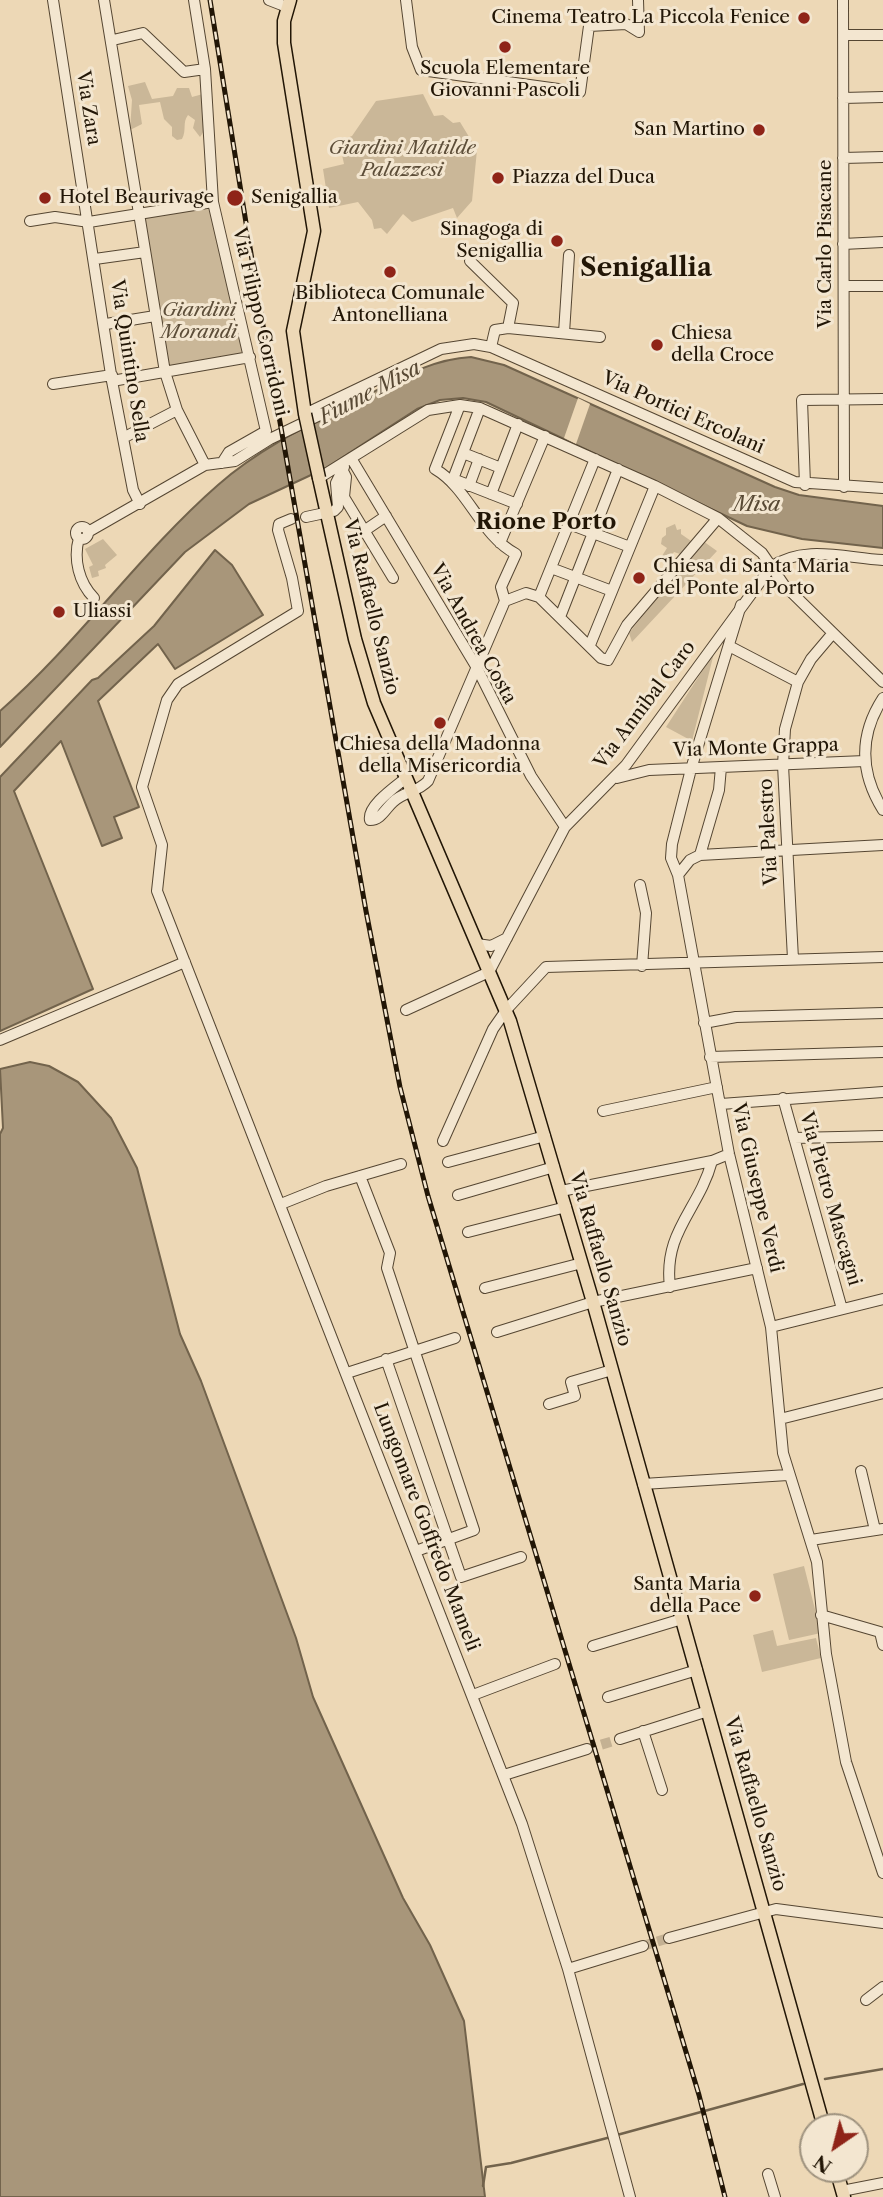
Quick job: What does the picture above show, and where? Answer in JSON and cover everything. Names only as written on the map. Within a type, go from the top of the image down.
[{"type":"main road","name":"Via Raffaello Sanzio","points":[[289,3],[283,28],[285,51],[314,231],[293,331],[305,414],[363,672],[406,778],[507,1009],[582,1263],[820,2113]]},
{"type":"street","name":"Via Zara","points":[[53,0],[89,222]]},
{"type":"street","points":[[104,0],[113,40],[166,372],[177,410],[205,464]]},
{"type":"street","name":"Via Filippo Corridoni","points":[[194,0],[205,68],[213,202],[266,431],[229,452],[222,463]]},
{"type":"street","points":[[269,0],[289,3]]},
{"type":"street","points":[[406,0],[412,47],[421,70],[580,92],[589,26],[625,24],[639,32],[638,0]]},
{"type":"street","name":"Via Carlo Pisacane","points":[[843,0],[844,487]]},
{"type":"street","points":[[113,40],[143,33],[184,72],[205,68]]},
{"type":"street","points":[[843,35],[883,35]]},
{"type":"street","points":[[843,98],[883,97]]},
{"type":"street","points":[[844,158],[883,156]]},
{"type":"street","points":[[30,221],[55,218],[89,222],[213,202]]},
{"type":"street","name":"Via Quintino Sella","points":[[89,222],[122,438],[133,490],[140,503]]},
{"type":"street","points":[[844,244],[883,242]]},
{"type":"street","points":[[96,259],[145,252]]},
{"type":"street","points":[[564,333],[569,255]]},
{"type":"street","points":[[470,261],[513,303],[508,328]]},
{"type":"street","points":[[844,286],[883,286]]},
{"type":"street","points":[[106,324],[155,316]]},
{"type":"street","points":[[305,414],[448,346],[474,344],[491,347],[495,330],[508,328],[600,337]]},
{"type":"street","name":"Via Portici Ercolani","points":[[491,347],[805,485],[883,488]]},
{"type":"street","points":[[53,384],[166,372],[250,356]]},
{"type":"street","points":[[94,598],[82,583],[77,554],[84,535],[205,464],[235,461],[270,439],[351,400],[366,385]]},
{"type":"street","points":[[805,485],[802,400],[883,399]]},
{"type":"street","points":[[460,405],[435,469],[453,480],[517,504]]},
{"type":"street","points":[[319,478],[346,464],[428,410],[460,405],[480,408],[655,486],[718,518],[762,554],[783,585],[883,682]]},
{"type":"street","points":[[406,778],[384,796],[369,818],[375,821],[397,798],[413,793],[428,780],[505,601],[501,587],[516,554],[500,543],[462,497],[453,480],[480,408]]},
{"type":"street","points":[[122,438],[177,410]]},
{"type":"street","points":[[491,494],[518,424]]},
{"type":"street","points":[[500,543],[545,436]]},
{"type":"street","points":[[463,453],[501,468]]},
{"type":"street","points":[[469,486],[479,459]]},
{"type":"street","points":[[539,597],[595,459]]},
{"type":"street","points":[[334,511],[338,507],[336,483],[346,464]]},
{"type":"street","points":[[346,464],[344,497],[393,578]]},
{"type":"street","name":"Via Andrea Costa","points":[[346,464],[386,516],[477,668],[531,776],[565,827]]},
{"type":"street","points":[[560,617],[618,469]]},
{"type":"street","points":[[590,645],[655,486]]},
{"type":"street","points":[[306,517],[320,514]]},
{"type":"street","points":[[365,531],[386,516]]},
{"type":"street","points":[[505,601],[526,593],[539,597],[601,658],[608,660],[627,625],[718,518]]},
{"type":"street","name":"Lungomare Goffredo Mameli","points":[[291,519],[279,524],[278,530],[298,611],[175,688],[167,700],[142,787],[162,845],[156,882],[533,1853],[568,1969],[630,2197]]},
{"type":"street","points":[[569,524],[630,547]]},
{"type":"street","points":[[771,567],[788,556],[804,553],[883,560]]},
{"type":"street","name":"Via Annibal Caro","points":[[489,972],[565,827],[581,808],[613,780],[639,749],[771,567]]},
{"type":"street","points":[[551,568],[612,591]]},
{"type":"street","name":"Via Giuseppe Verdi","points":[[741,605],[691,769],[671,858],[678,875],[729,1154],[771,1327],[788,1475],[817,1562],[830,1682],[846,1762],[879,1852],[883,1872]]},
{"type":"street","name":"Via Palestro","points":[[793,959],[783,765],[785,729],[798,682],[811,659],[833,633]]},
{"type":"street","points":[[729,646],[798,682]]},
{"type":"street","points":[[709,649],[720,647],[724,659]]},
{"type":"street","points":[[883,698],[871,719],[864,741],[870,785],[883,810]]},
{"type":"street","name":"Via Monte Grappa","points":[[639,749],[639,757],[649,770]]},
{"type":"street","name":"Via Monte Grappa","points":[[613,780],[649,770],[865,761]]},
{"type":"street","points":[[700,855],[719,790],[721,767]]},
{"type":"street","points":[[678,875],[690,860],[700,855],[883,845]]},
{"type":"street","points":[[640,885],[646,913],[642,966]]},
{"type":"street","points":[[477,944],[491,946],[507,938]]},
{"type":"street","points":[[443,1141],[493,1029],[507,1009],[547,967],[883,957]]},
{"type":"street","points":[[0,1040],[185,962]]},
{"type":"street","points":[[406,1010],[489,972]]},
{"type":"street","points":[[704,1023],[736,1017],[883,1013]]},
{"type":"street","points":[[710,1057],[883,1052]]},
{"type":"street","points":[[603,1111],[717,1087]]},
{"type":"street","points":[[721,1104],[883,1092]]},
{"type":"street","name":"Via Pietro Mascagni","points":[[783,1098],[842,1309]]},
{"type":"street","points":[[448,1162],[545,1136]]},
{"type":"street","points":[[794,1138],[883,1136]]},
{"type":"street","points":[[561,1191],[712,1161],[729,1154]]},
{"type":"street","points":[[670,1287],[670,1256],[675,1235],[704,1185],[712,1161]]},
{"type":"street","points":[[281,1204],[401,1164]]},
{"type":"street","points":[[458,1195],[554,1167]]},
{"type":"street","points":[[360,1177],[390,1253],[387,1268],[474,1530],[416,1550]]},
{"type":"street","points":[[468,1232],[566,1207]]},
{"type":"street","points":[[485,1288],[582,1263]]},
{"type":"street","points":[[497,1332],[593,1303],[757,1268]]},
{"type":"street","points":[[771,1327],[883,1299]]},
{"type":"street","points":[[347,1373],[455,1338]]},
{"type":"street","points":[[386,1359],[461,1577],[522,1557]]},
{"type":"street","points":[[549,1404],[575,1396],[570,1382],[612,1370]]},
{"type":"street","points":[[780,1419],[883,1393]]},
{"type":"street","points":[[811,1540],[879,1529],[862,1471]]},
{"type":"street","points":[[643,1484],[788,1475]]},
{"type":"street","points":[[821,1615],[880,1632],[883,1645]]},
{"type":"street","points":[[593,1646],[682,1619]]},
{"type":"street","points":[[472,1695],[555,1664]]},
{"type":"street","points":[[608,1698],[697,1670]]},
{"type":"street","points":[[620,1739],[708,1711]]},
{"type":"street","points":[[643,1731],[662,1790]]},
{"type":"street","points":[[504,1776],[587,1749]]},
{"type":"street","points":[[669,1938],[776,1909],[883,1923]]},
{"type":"street","points":[[568,1969],[643,1946]]},
{"type":"street","points":[[866,2000],[883,1987]]},
{"type":"street","points":[[768,2174],[775,2197]]},
{"type":"street","points":[[843,2194],[883,2183]]},
{"type":"green space","points":[[145,82],[152,99],[173,96],[177,88],[189,88],[192,97],[203,94],[206,122],[200,137],[193,128],[195,120],[188,115],[182,139],[177,140],[172,136],[172,127],[164,119],[160,102],[139,105],[142,124],[130,130],[132,100],[128,86]]},
{"type":"green space","name":"Giardini Matilde Palazzesi","points":[[423,94],[434,116],[443,115],[453,123],[460,122],[477,150],[472,201],[457,218],[453,208],[412,222],[403,214],[387,234],[381,228],[374,229],[372,220],[358,202],[329,208],[323,169],[344,164],[339,141],[352,136],[376,101]]},
{"type":"green space","name":"Giardini Morandi","points":[[211,209],[246,354],[168,368],[145,215]]},
{"type":"green space","points":[[675,524],[677,530],[681,529],[681,534],[694,543],[680,554],[674,552],[667,561],[662,556],[667,548],[661,544],[662,538],[666,535],[666,528]]},
{"type":"green space","points":[[103,539],[117,555],[105,565],[106,568],[98,571],[99,576],[92,578],[89,567],[93,565],[85,549]]},
{"type":"green space","points":[[703,541],[717,551],[632,642],[629,633]]},
{"type":"green space","points":[[714,653],[692,741],[666,727]]},
{"type":"green space","points":[[804,1566],[821,1633],[789,1640],[773,1574]]},
{"type":"green space","points":[[773,1630],[777,1646],[816,1638],[821,1658],[762,1672],[753,1635]]},
{"type":"water","name":"Misa","points":[[471,357],[504,365],[775,487],[799,495],[883,506],[883,548],[802,539],[747,526],[486,402],[463,398],[440,400],[417,409],[326,468],[249,504],[185,552],[0,747],[0,711],[56,656],[189,512],[218,485],[285,438],[399,379],[427,366]]},
{"type":"water","points":[[215,550],[232,565],[263,615],[175,669],[158,644],[98,701],[139,807],[114,817],[122,838],[102,846],[61,741],[14,791],[93,989],[0,1031],[0,777],[92,680],[98,678],[154,626]]},
{"type":"water","points":[[30,1062],[49,1066],[78,1082],[111,1118],[137,1168],[180,1334],[201,1381],[296,1638],[313,1697],[403,1898],[430,1945],[464,2021],[485,2197],[0,2197],[0,1134],[3,1128],[0,1069]]},
{"type":"pier","points":[[578,398],[590,404],[576,444],[564,438]]},
{"type":"waterway","points":[[825,2079],[883,2069]]},
{"type":"waterway","points":[[617,2135],[803,2084]]},
{"type":"waterway","points":[[483,2186],[486,2167],[611,2137]]},
{"type":"tunnel","points":[[587,1749],[620,1739]]},
{"type":"tunnel","points":[[643,1946],[669,1938]]},
{"type":"railway","points":[[210,0],[258,297],[366,911],[400,1087],[428,1196],[699,2095],[725,2197]]},
{"type":"place","name":"Cinema Teatro La Piccola Fenice","points":[[804,18]]},
{"type":"place","name":"Scuola Elementare Giovanni Pascoli","points":[[505,47]]},
{"type":"place","name":"San Martino","points":[[759,130]]},
{"type":"place","name":"Piazza del Duca","points":[[498,178]]},
{"type":"place","name":"Hotel Beaurivage","points":[[45,198]]},
{"type":"place","name":"Senigallia","points":[[235,198]]},
{"type":"place","name":"Sinagoga di Senigallia","points":[[557,241]]},
{"type":"place","name":"Biblioteca Comunale Antonelliana","points":[[390,272]]},
{"type":"place","name":"Chiesa della Croce","points":[[657,345]]},
{"type":"place","name":"Chiesa di Santa Maria del Ponte al Porto","points":[[639,578]]},
{"type":"place","name":"Uliassi","points":[[59,612]]},
{"type":"place","name":"Chiesa della Madonna della Misericordia","points":[[440,723]]},
{"type":"place","name":"Santa Maria della Pace","points":[[755,1596]]},
{"type":"district","name":"Senigallia","points":[[646,268]]},
{"type":"district","name":"Rione Porto","points":[[546,522]]},
{"type":"water label","name":"Fiume Misa","points":[[370,393]]}]
